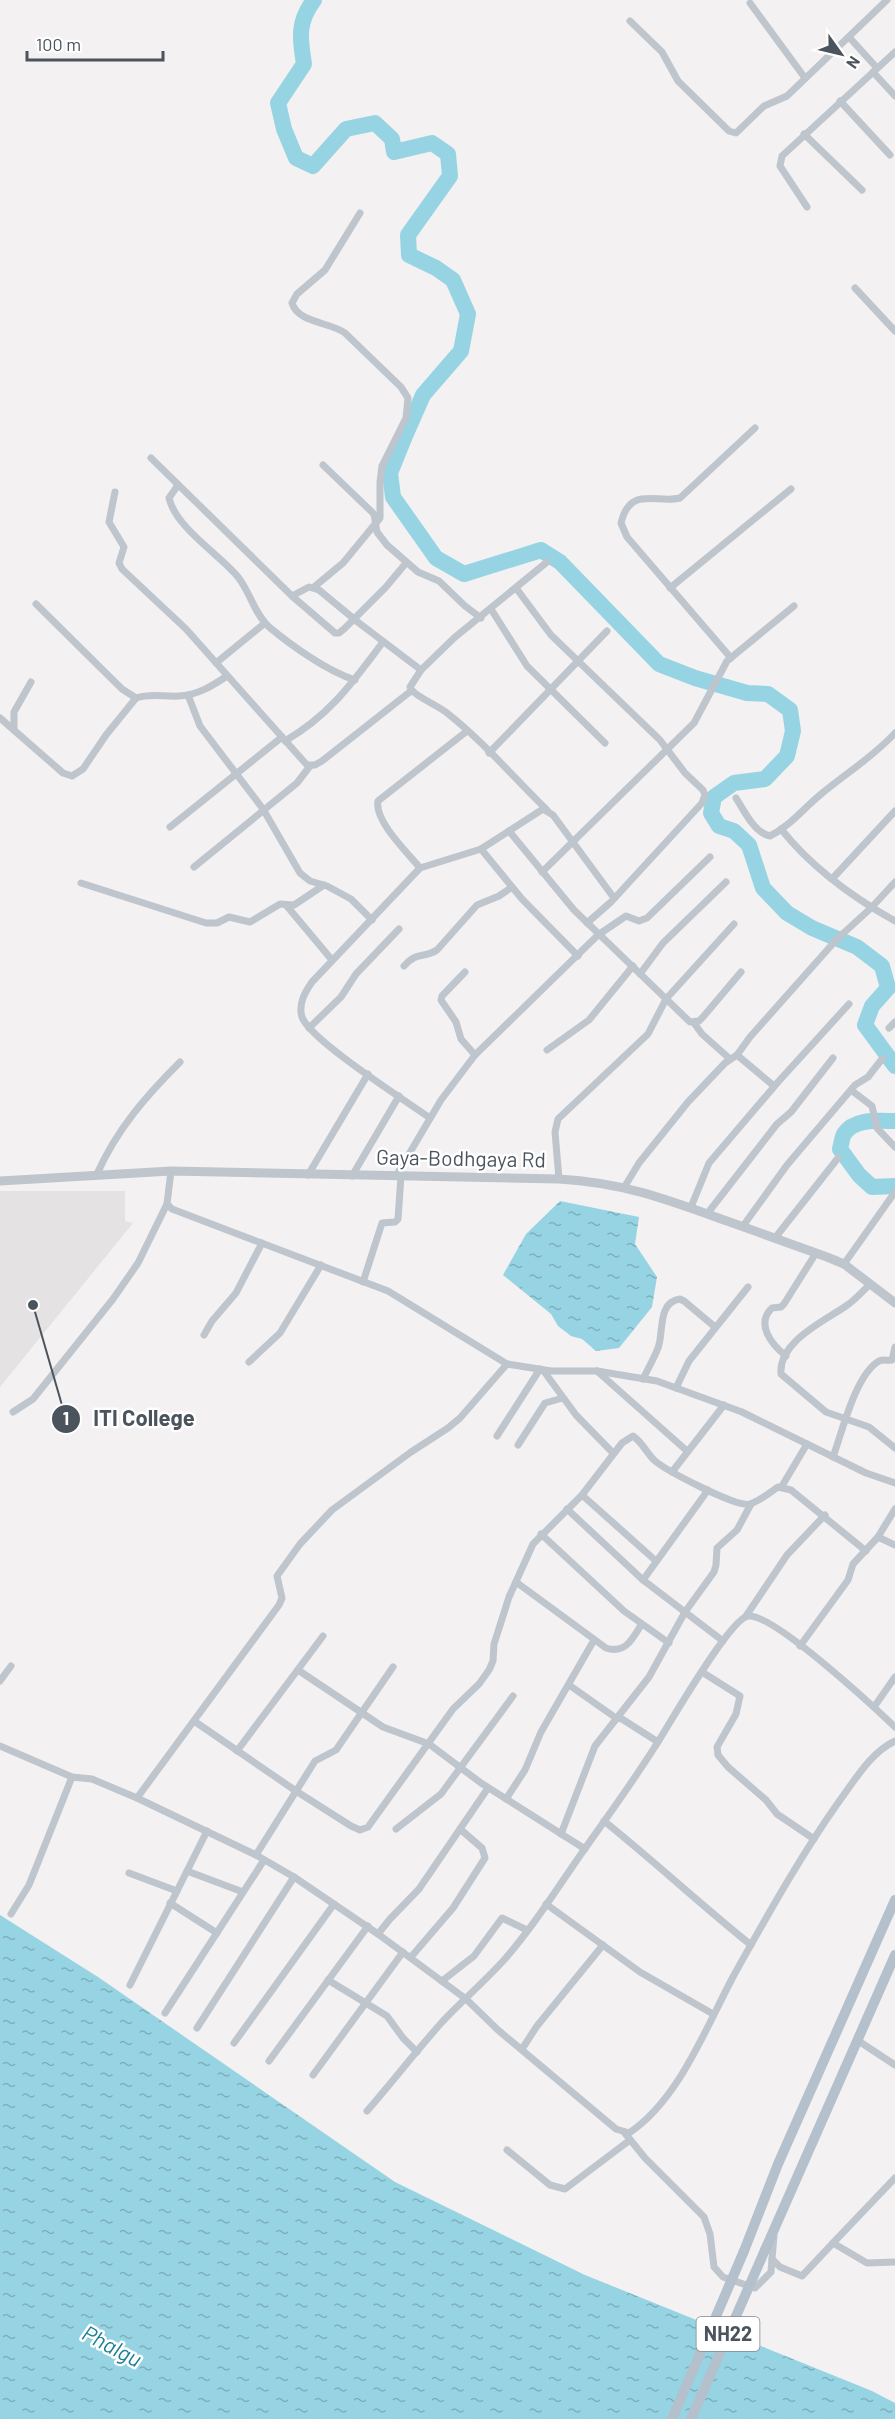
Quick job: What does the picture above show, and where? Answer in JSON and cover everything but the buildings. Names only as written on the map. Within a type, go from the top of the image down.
[{"type":"main road","name":"NH22","points":[[672,2419],[744,2251],[778,2164],[895,1900]]},
{"type":"main road","points":[[773,2230],[895,1955]]},
{"type":"main road","name":"NH22","points":[[692,2419],[773,2230]]},
{"type":"street","points":[[630,21],[662,52],[678,81],[698,103],[736,133],[764,106],[783,99],[887,0]]},
{"type":"street","points":[[750,3],[805,78]]},
{"type":"street","points":[[849,37],[895,96]]},
{"type":"street","points":[[807,207],[786,177],[779,161],[787,149],[895,52]]},
{"type":"street","points":[[840,101],[890,155]]},
{"type":"street","points":[[804,134],[862,190]]},
{"type":"street","points":[[292,596],[314,587],[343,563],[377,523],[382,513],[380,482],[382,466],[406,418],[409,404],[406,392],[345,333],[334,326],[307,318],[294,308],[292,303],[297,294],[319,276],[328,265],[360,213]]},
{"type":"street","points":[[855,288],[895,331]]},
{"type":"street","points":[[731,658],[627,537],[621,523],[629,506],[644,498],[673,500],[680,498],[754,428]]},
{"type":"street","points":[[151,458],[292,596],[335,633],[339,633],[386,587],[406,563]]},
{"type":"street","points":[[323,465],[374,514],[376,528],[381,538],[406,563],[418,572],[439,581],[481,618]]},
{"type":"street","points":[[178,486],[169,498],[173,508],[186,525],[238,578],[264,623],[334,672],[355,680]]},
{"type":"street","points":[[670,588],[791,489]]},
{"type":"street","points":[[115,492],[109,522],[124,547],[119,563],[122,568],[186,629],[310,766]]},
{"type":"street","points":[[195,867],[297,783],[310,766],[322,761],[411,691],[412,684],[421,670],[454,638],[547,562]]},
{"type":"street","points":[[314,587],[421,670]]},
{"type":"street","points":[[516,588],[545,628],[577,662],[654,734],[689,778],[703,790],[704,800],[614,898],[587,923]]},
{"type":"street","points":[[36,604],[122,689],[136,698]]},
{"type":"street","points":[[542,872],[694,723],[731,658],[794,606]]},
{"type":"street","points":[[491,609],[527,666],[605,743]]},
{"type":"street","points":[[216,663],[264,623]]},
{"type":"street","points":[[489,753],[607,631]]},
{"type":"street","points":[[170,827],[237,772],[325,714],[355,680],[382,642]]},
{"type":"street","points":[[0,718],[63,773],[72,776],[83,769],[106,735],[136,698],[149,694],[188,695],[206,690],[227,676]]},
{"type":"street","points":[[14,730],[14,712],[31,682]]},
{"type":"street","points":[[411,691],[436,704],[548,810],[614,898]]},
{"type":"street","points":[[188,695],[200,726],[263,809],[300,873],[310,881],[324,885],[351,899],[372,920]]},
{"type":"street","points":[[420,868],[384,824],[378,811],[378,801],[467,731]]},
{"type":"street","points":[[736,798],[754,825],[765,835],[770,836],[819,795],[858,767],[895,733]]},
{"type":"street","points":[[430,1118],[309,1028],[302,1013],[303,996],[332,960],[420,868],[481,849],[538,810],[548,810]]},
{"type":"street","points":[[832,879],[895,811]]},
{"type":"street","points":[[781,829],[799,850],[832,879],[872,908],[895,921]]},
{"type":"street","points":[[509,831],[598,935],[687,1020],[694,1023],[702,1034],[774,1086]]},
{"type":"street","points":[[481,849],[512,887],[578,956]]},
{"type":"street","points":[[363,1282],[382,1223],[396,1222],[398,1219],[398,1176],[430,1118],[475,1055],[598,935],[626,916],[639,921],[647,918],[710,857]]},
{"type":"street","points":[[640,974],[663,942],[726,882]]},
{"type":"street","points":[[625,1186],[639,1163],[678,1113],[734,1057],[837,939],[872,908],[895,882]]},
{"type":"street","points":[[81,883],[206,923],[217,923],[229,917],[250,922],[280,904],[294,905],[324,885]]},
{"type":"street","points":[[404,966],[413,957],[431,954],[437,950],[480,903],[499,896],[512,887]]},
{"type":"street","points":[[286,905],[332,960]]},
{"type":"street","points":[[559,1179],[555,1132],[558,1119],[648,1034],[666,999],[734,924]]},
{"type":"street","points":[[309,1028],[341,997],[357,974],[399,929]]},
{"type":"street","points":[[547,1050],[589,1020],[633,966]]},
{"type":"street","points":[[465,972],[442,996],[441,1000],[456,1022],[461,1039],[475,1055]]},
{"type":"street","points":[[694,1023],[703,1017],[741,972]]},
{"type":"street","points":[[691,1207],[709,1163],[774,1086],[849,1004]]},
{"type":"street","points":[[889,1028],[895,1022]]},
{"type":"street","points":[[707,1214],[777,1124],[791,1112],[833,1058]]},
{"type":"street","points":[[743,1227],[787,1165],[851,1090],[868,1077],[882,1059]]},
{"type":"street","points":[[97,1174],[116,1137],[138,1106],[180,1062]]},
{"type":"street","points":[[308,1175],[368,1074]]},
{"type":"street","points":[[851,1090],[872,1106],[877,1128],[895,1147]]},
{"type":"street","points":[[352,1176],[399,1096]]},
{"type":"street","points":[[775,1238],[838,1158]]},
{"type":"street","points":[[13,1412],[33,1399],[113,1299],[138,1263],[167,1204],[171,1171]]},
{"type":"street","name":"Gaya-Bodhgaya Rd","points":[[0,1181],[171,1171],[559,1179],[625,1186],[691,1207],[844,1264],[895,1303]]},
{"type":"street","points":[[844,1264],[894,1193]]},
{"type":"street","points":[[167,1204],[186,1215],[403,1298],[507,1364],[542,1370],[597,1371],[643,1379],[676,1388],[764,1421],[866,1473],[895,1483]]},
{"type":"street","points":[[204,1335],[212,1321],[236,1293],[262,1243]]},
{"type":"street","points":[[786,1356],[770,1341],[765,1325],[766,1315],[772,1308],[781,1307],[784,1304],[816,1253]]},
{"type":"street","points":[[249,1362],[280,1333],[321,1265]]},
{"type":"street","points":[[870,1284],[848,1305],[805,1332],[786,1356],[781,1374],[821,1409],[844,1420],[869,1426],[895,1448]]},
{"type":"street","points":[[676,1388],[689,1361],[748,1287]]},
{"type":"street","points":[[643,1379],[658,1348],[663,1314],[672,1302],[680,1299],[684,1301],[715,1327]]},
{"type":"street","points":[[833,1457],[844,1427],[844,1420],[868,1373],[884,1359],[892,1360],[895,1347]]},
{"type":"street","points":[[137,1797],[279,1605],[281,1591],[277,1576],[300,1544],[345,1499],[460,1418],[507,1364]]},
{"type":"street","points":[[542,1370],[590,1431],[614,1454]]},
{"type":"street","points":[[498,1436],[542,1370]]},
{"type":"street","points":[[597,1371],[687,1451]]},
{"type":"street","points":[[518,1445],[545,1403],[563,1398]]},
{"type":"street","points":[[672,1472],[724,1405]]},
{"type":"street","points":[[194,1721],[296,1791],[355,1828],[364,1830],[373,1821],[453,1709],[479,1684],[489,1670],[496,1635],[530,1548],[582,1494],[622,1443],[633,1436],[655,1460],[672,1472],[734,1502],[751,1504]]},
{"type":"street","points":[[561,1834],[570,1816],[588,1760],[602,1735],[649,1677],[685,1612],[714,1572],[717,1548],[737,1530],[751,1504],[782,1486],[807,1444]]},
{"type":"street","points":[[782,1486],[825,1515],[847,1537],[866,1551]]},
{"type":"street","points":[[643,1580],[708,1490]]},
{"type":"street","points":[[582,1494],[656,1561]]},
{"type":"street","points":[[567,1509],[643,1580],[723,1641]]},
{"type":"street","points":[[800,1646],[848,1580],[853,1564],[878,1537],[895,1509]]},
{"type":"street","points":[[367,2111],[445,2019],[504,1959],[527,1930],[658,1742],[729,1632],[746,1616],[787,1556],[825,1515]]},
{"type":"street","points":[[541,1534],[641,1625],[669,1643]]},
{"type":"street","points":[[878,1537],[895,1545]]},
{"type":"street","points":[[516,1582],[606,1648],[620,1650],[631,1641],[641,1625]]},
{"type":"street","points":[[746,1616],[756,1617],[800,1646],[844,1680],[895,1727]]},
{"type":"street","points":[[237,1751],[323,1636]]},
{"type":"street","points":[[506,1799],[525,1770],[541,1732],[594,1640]]},
{"type":"street","points":[[0,1681],[11,1666]]},
{"type":"street","points":[[256,1855],[315,1761],[336,1750],[393,1667]]},
{"type":"street","points":[[298,1670],[392,1732],[429,1744],[488,1788],[585,1849]]},
{"type":"street","points":[[702,1672],[740,1696],[736,1714],[717,1747],[718,1755],[728,1767],[766,1800],[777,1814],[814,1839]]},
{"type":"street","points":[[874,1707],[895,1677]]},
{"type":"street","points":[[569,1685],[616,1718],[622,1719],[658,1742]]},
{"type":"street","points":[[396,1829],[441,1794],[513,1696]]},
{"type":"street","points":[[0,1746],[72,1778],[92,1779],[137,1797],[256,1855],[294,1877],[368,1926],[466,1999],[616,2129],[629,2133],[656,2109],[679,2078],[751,1945],[814,1839],[865,1767],[882,1748],[895,1741]]},
{"type":"street","points":[[11,1914],[29,1885],[72,1778]]},
{"type":"street","points":[[378,1934],[419,1888],[488,1788]]},
{"type":"street","points":[[604,1821],[751,1945]]},
{"type":"street","points":[[411,1958],[453,1908],[484,1858],[482,1848],[460,1828]]},
{"type":"street","points":[[130,1985],[207,1831]]},
{"type":"street","points":[[165,2013],[264,1860]]},
{"type":"street","points":[[187,1870],[243,1892]]},
{"type":"street","points":[[129,1873],[177,1891]]},
{"type":"street","points":[[197,2028],[294,1877]]},
{"type":"street","points":[[170,1903],[217,1933]]},
{"type":"street","points":[[234,2043],[334,1904]]},
{"type":"street","points":[[546,1904],[652,1980],[713,2014]]},
{"type":"street","points":[[442,1981],[474,1956],[502,1918],[527,1930]]},
{"type":"street","points":[[269,2061],[368,1926]]},
{"type":"street","points":[[522,2049],[537,2026],[603,1945]]},
{"type":"street","points":[[313,2075],[403,1952]]},
{"type":"street","points":[[328,1980],[392,2020],[403,2038],[417,2052]]},
{"type":"street","points":[[857,2040],[895,2065]]},
{"type":"street","points":[[624,2132],[645,2158],[704,2217],[710,2234],[714,2267],[723,2277],[755,2288],[771,2272],[773,2230]]},
{"type":"street","points":[[507,2150],[550,2185],[565,2189],[630,2140]]},
{"type":"street","points":[[772,2259],[780,2267],[802,2276],[895,2178]]},
{"type":"street","points":[[833,2242],[867,2263],[895,2262]]},
{"type":"shaded area","points":[[0,1191],[125,1191],[125,1221],[133,1223],[0,1387]]},
{"type":"water","points":[[560,1201],[639,1217],[635,1244],[657,1277],[652,1307],[619,1348],[596,1351],[582,1339],[571,1336],[558,1326],[551,1314],[503,1275],[526,1234]]},
{"type":"water","name":"Phalgu","points":[[0,1915],[98,1977],[395,2182],[585,2275],[872,2391],[895,2403],[895,2419],[0,2419]]},
{"type":"waterway","points":[[314,0],[302,23],[301,47],[304,64],[278,103],[284,129],[296,158],[313,166],[346,129],[375,123],[392,139],[394,152],[432,143],[448,154],[450,176],[408,235],[409,255],[436,268],[453,280],[468,314],[461,351],[423,395],[405,436],[390,473],[393,497],[436,558],[464,574],[541,550],[560,562],[659,664],[695,678],[747,693],[768,694],[790,710],[793,731],[787,756],[765,779],[734,783],[714,797],[711,813],[719,826],[734,831],[749,845],[763,888],[787,913],[812,928],[857,947],[882,966],[888,988],[872,1006],[865,1025],[895,1066]]},
{"type":"waterway","points":[[895,1121],[874,1121],[854,1125],[844,1134],[840,1149],[859,1175],[872,1187],[895,1186]]},
{"type":"place","name":"ITI College","points":[[33,1305]]}]
